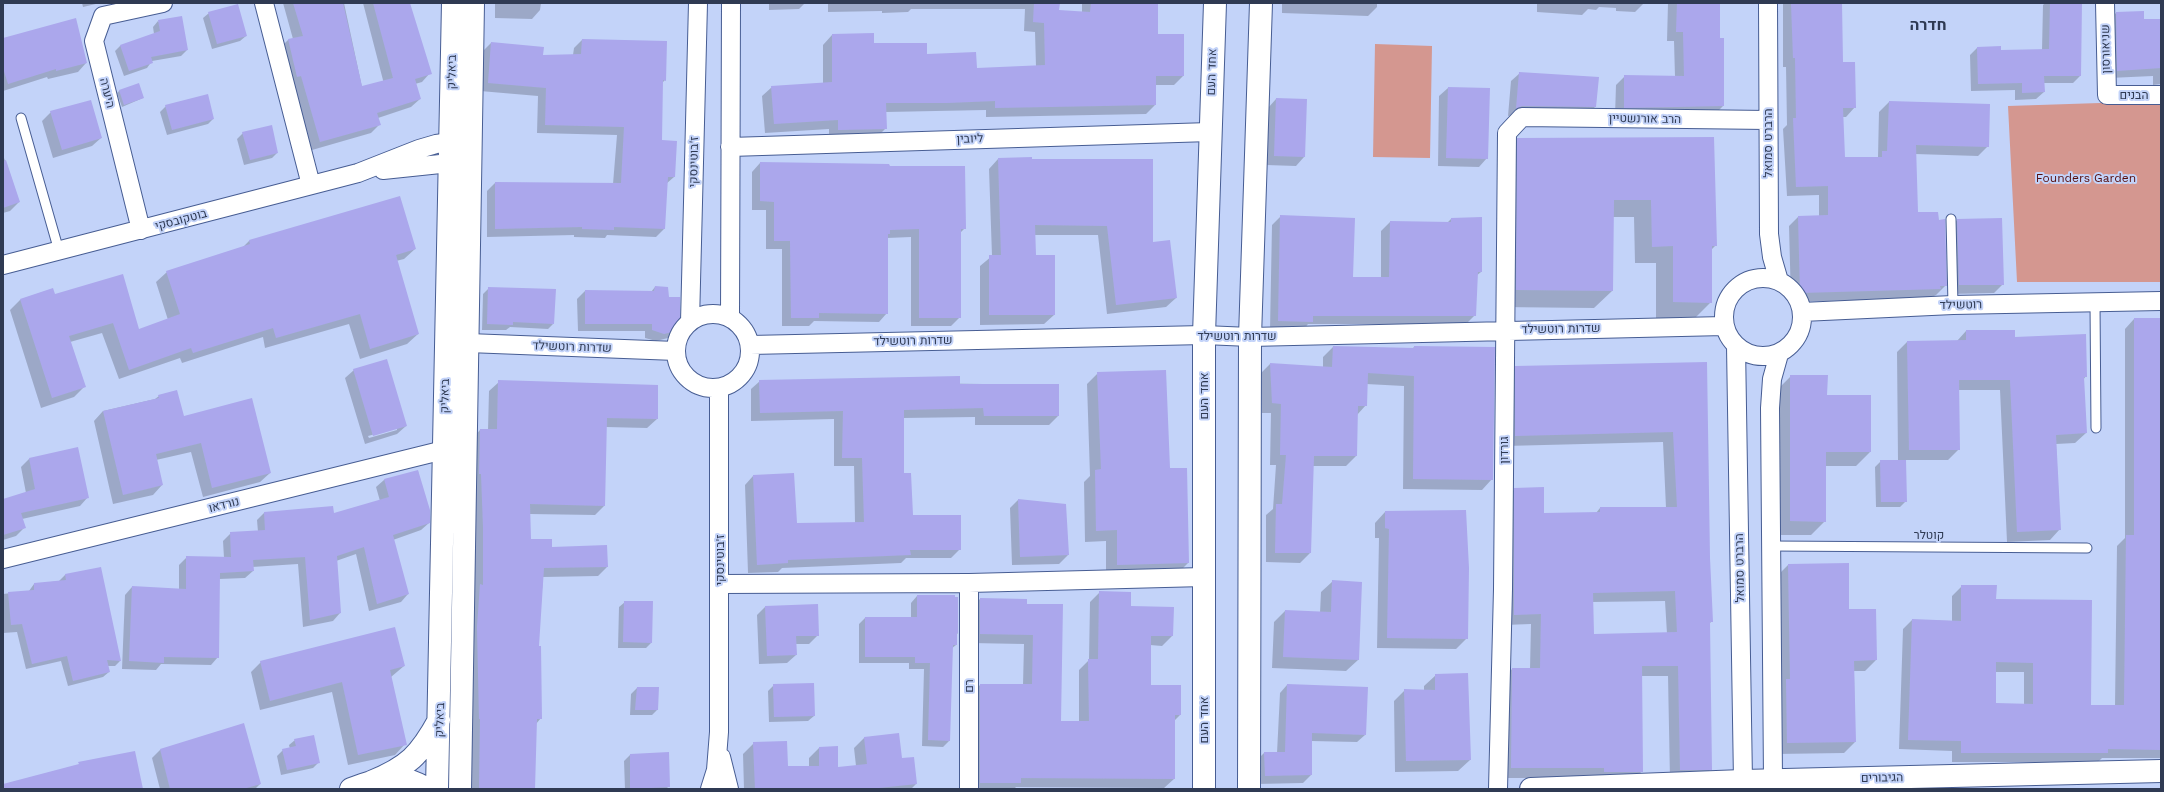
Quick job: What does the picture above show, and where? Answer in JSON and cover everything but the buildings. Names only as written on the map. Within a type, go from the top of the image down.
[{"type":"street","name":"היערה","points":[[141,230],[94,41],[103,16],[163,3]]},
{"type":"street","points":[[264,3],[311,185]]},
{"type":"street","name":"ביאליק","points":[[437,789],[440,719],[453,3]]},
{"type":"street","name":"ביאליק","points":[[460,789],[474,3]]},
{"type":"street","name":"ז'בוטינסקי","points":[[690,322],[698,3]]},
{"type":"street","points":[[730,318],[731,3]]},
{"type":"street","name":"אחד העם","points":[[1204,789],[1204,335],[1215,3]]},
{"type":"street","points":[[1249,789],[1250,337],[1260,3]]},
{"type":"street","name":"הרברט סמואל","points":[[1768,3],[1769,234],[1772,257],[1779,281]]},
{"type":"street","name":"שניאורסון","points":[[2105,3],[2107,95]]},
{"type":"street","name":"הבנים","points":[[2107,95],[2161,95]]},
{"type":"street","name":"הרב אורנשטיין","points":[[1522,117],[1768,120]]},
{"type":"street","name":"גורדון","points":[[1498,789],[1503,589],[1507,132],[1522,117]]},
{"type":"street","name":"ליובין","points":[[730,147],[1210,132]]},
{"type":"street","name":"בוטקובסקי","points":[[3,265],[358,173],[418,149],[450,152]]},
{"type":"street","points":[[450,152],[471,153]]},
{"type":"street","points":[[1767,278],[1779,281],[1790,288],[1798,299],[1802,312],[1802,324],[1798,337],[1790,347],[1779,354],[1768,357],[1746,353],[1736,346],[1729,337],[1724,326],[1724,313],[1727,301],[1734,291],[1743,283],[1755,279],[1767,278]]},
{"type":"street","name":"רוטשילד","points":[[1802,312],[1953,304],[2120,303],[2161,301]]},
{"type":"street","points":[[717,314],[730,318],[746,333],[750,345],[749,361],[744,373],[731,384],[719,388],[701,387],[685,376],[678,364],[676,351],[682,331],[690,322],[704,315],[717,314]]},
{"type":"street","name":"שדרות רוטשילד","points":[[750,345],[1204,335],[1250,337],[1724,326]]},
{"type":"street","name":"שדרות רוטשילד","points":[[468,343],[676,351]]},
{"type":"street","name":"הרברט סמואל","points":[[1736,346],[1743,785]]},
{"type":"street","points":[[1773,785],[1770,408],[1772,379],[1779,354]]},
{"type":"street","name":"ז'בוטינסקי","points":[[710,789],[716,770],[719,732],[719,388]]},
{"type":"street","name":"נורדאו","points":[[3,559],[444,450]]},
{"type":"street","points":[[720,584],[969,582],[1204,577]]},
{"type":"street","name":"רם","points":[[969,582],[969,789]]},
{"type":"street","points":[[361,786],[402,768],[412,759],[428,740],[440,719]]},
{"type":"street","name":"ז'בוטינסקי","points":[[719,732],[722,763],[729,789]]},
{"type":"street","name":"הגיבורים","points":[[1531,789],[1773,785],[2161,771]]},
{"type":"street","points":[[361,786],[393,777],[404,778],[428,789]]},
{"type":"lane","points":[[21,118],[59,251]]},
{"type":"lane","points":[[1952,219],[1953,304]]},
{"type":"lane","points":[[2095,303],[2096,428]]},
{"type":"lane","name":"קוטלר","points":[[1771,546],[2087,548]]},
{"type":"green space","points":[[1375,44],[1432,46],[1430,158],[1373,157]]},
{"type":"green space","name":"Founders Garden","points":[[2161,101],[2161,282],[2017,282],[2008,106]]},
{"type":"district","name":"חדרה","points":[[1928,25]]}]
